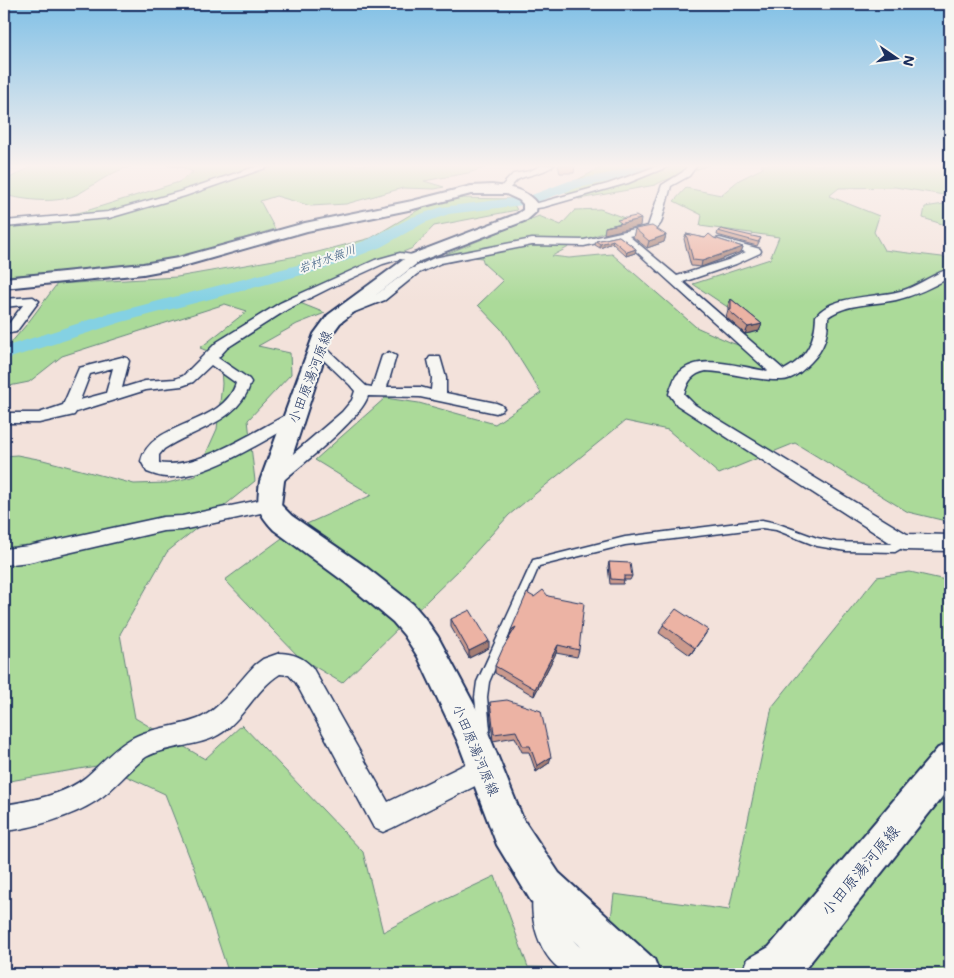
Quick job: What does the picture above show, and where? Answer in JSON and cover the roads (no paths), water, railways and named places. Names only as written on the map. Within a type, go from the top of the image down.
[{"type":"main road","points":[[4,283],[143,270],[180,262],[305,227],[385,211]]},
{"type":"main road","name":"小田原湯河原線","points":[[529,211],[513,221],[415,258],[340,314],[323,334],[293,418],[271,493],[274,514],[283,523],[356,575],[402,613],[414,626],[428,647],[474,737],[484,768],[510,832],[545,887],[639,974]]},
{"type":"main road","name":"小田原湯河原線","points":[[763,974],[784,962],[950,760]]},
{"type":"street","points":[[4,224],[90,218],[124,211]]},
{"type":"street","points":[[340,314],[381,297],[413,272],[438,260],[532,242],[584,243],[622,236],[652,228],[656,223],[660,211]]},
{"type":"street","points":[[622,236],[641,250],[674,282],[782,376]]},
{"type":"street","points":[[674,282],[732,262],[756,251],[717,240]]},
{"type":"street","points":[[4,418],[39,418],[69,411],[145,386],[177,383],[188,379],[222,345],[276,311],[326,285],[379,262],[400,256],[415,258]]},
{"type":"street","points":[[950,272],[933,283],[905,294],[828,310],[822,316],[819,346],[789,374],[768,376],[706,366],[685,374],[678,385],[676,394],[690,408],[792,470],[904,542],[950,543]]},
{"type":"street","points":[[4,303],[33,301],[11,329],[4,330]]},
{"type":"street","points":[[318,348],[355,382],[362,391]]},
{"type":"street","points":[[378,391],[389,356]]},
{"type":"street","points":[[209,358],[238,376],[244,382],[243,388],[237,398],[211,419],[157,446],[151,454],[149,461],[153,468],[166,471],[189,469],[213,460],[293,418]]},
{"type":"street","points":[[435,360],[439,378],[438,396]]},
{"type":"street","points":[[69,411],[84,371],[122,361],[112,397]]},
{"type":"street","points":[[362,391],[420,392],[496,408]]},
{"type":"street","points":[[4,557],[29,554],[163,524],[182,523],[271,493],[347,416],[359,401],[362,391]]},
{"type":"street","points":[[4,818],[34,812],[86,792],[145,745],[194,733],[214,724],[229,711],[264,672],[277,664],[294,665],[304,675],[383,819],[484,768]]},
{"type":"street","points":[[545,887],[550,929],[566,955],[584,965],[593,974]]},
{"type":"lane","points":[[474,737],[484,730],[481,697],[483,682],[536,563],[625,541],[762,524],[779,526],[816,542],[831,546],[895,548],[904,542]]},
{"type":"waterway","name":"岩村水無川","points":[[4,354],[115,318],[319,265],[375,243],[418,220],[445,211]]}]
